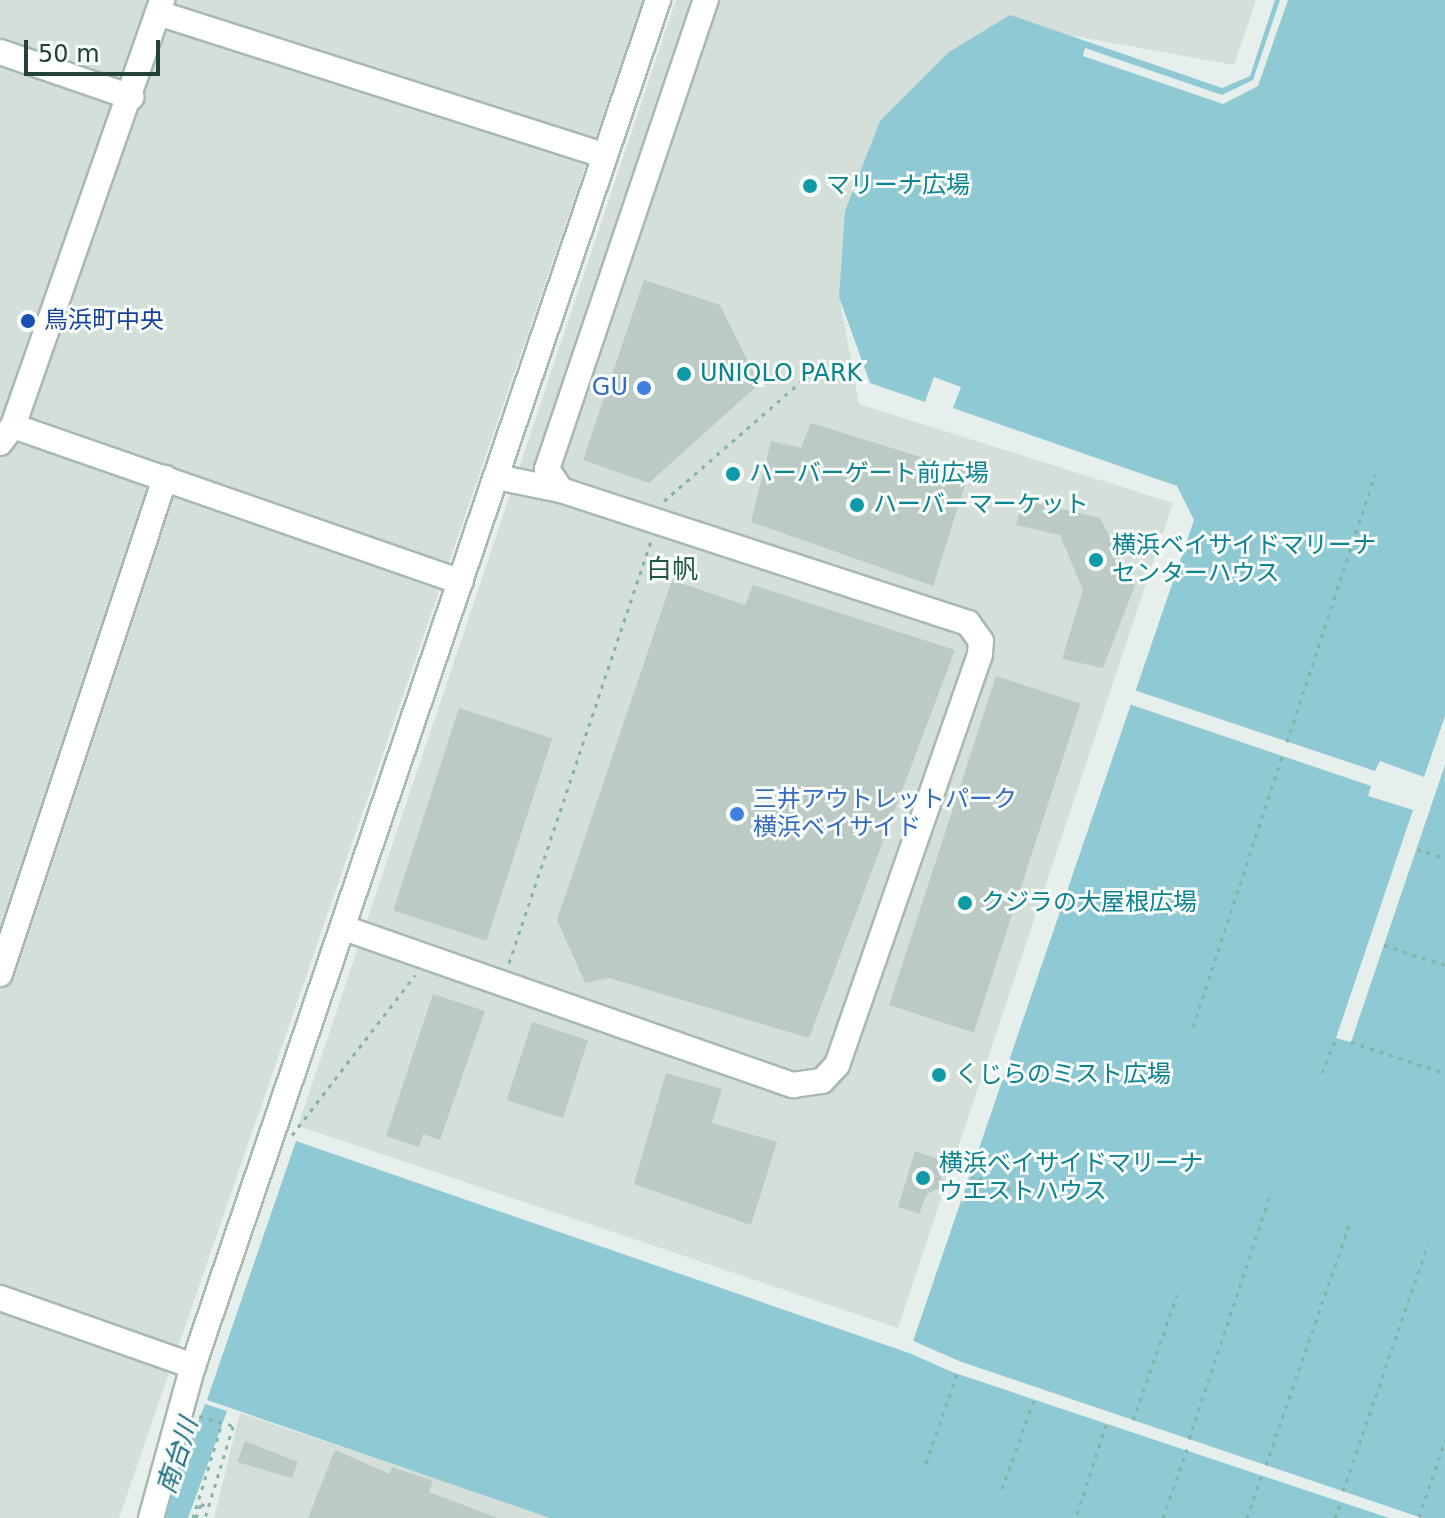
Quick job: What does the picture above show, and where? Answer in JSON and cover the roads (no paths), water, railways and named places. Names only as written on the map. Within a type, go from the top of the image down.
[{"type":"street","points":[[151,1518],[193,1366],[658,0]]},
{"type":"street","points":[[561,490],[547,469],[706,0]]},
{"type":"street","points":[[461,582],[165,478],[7,435],[131,97],[160,6],[605,156]]},
{"type":"street","points":[[0,52],[131,97]]},
{"type":"street","points":[[344,928],[793,1085],[822,1081],[837,1065],[981,641],[968,623],[561,490],[497,477]]},
{"type":"street","points":[[0,974],[165,478]]},
{"type":"street","points":[[0,1298],[193,1366]]},
{"type":"water","points":[[1275,0],[1445,0],[1445,1518],[550,1518],[207,1400],[296,1141],[909,1353],[1194,520],[1177,486],[953,408],[961,387],[934,377],[925,402],[870,383],[839,297],[845,211],[880,121],[949,52],[1010,15],[1222,88],[1250,76]]},
{"type":"water","points":[[205,1404],[227,1411],[188,1518],[160,1518]]},
{"type":"place","name":"マリーナ広場","points":[[810,186]]},
{"type":"place","name":"鳥浜町中央","points":[[28,321]]},
{"type":"place","name":"UNIQLO PARK","points":[[684,374]]},
{"type":"place","name":"GU","points":[[644,388]]},
{"type":"place","name":"ハーバーゲート前広場","points":[[733,474]]},
{"type":"place","name":"ハーバーマーケット","points":[[857,505]]},
{"type":"place","name":"横浜ベイサイドマリーナ センターハウス","points":[[1096,560]]},
{"type":"place","name":"三井アウトレットパーク 横浜ベイサイド","points":[[737,814]]},
{"type":"place","name":"クジラの大屋根広場","points":[[965,903]]},
{"type":"place","name":"くじらのミスト広場","points":[[939,1075]]},
{"type":"place","name":"横浜ベイサイドマリーナ ウエストハウス","points":[[923,1178]]},
{"type":"district","name":"白帆","points":[[672,570]]},
{"type":"water label","name":"南台川","points":[[178,1456]]}]
